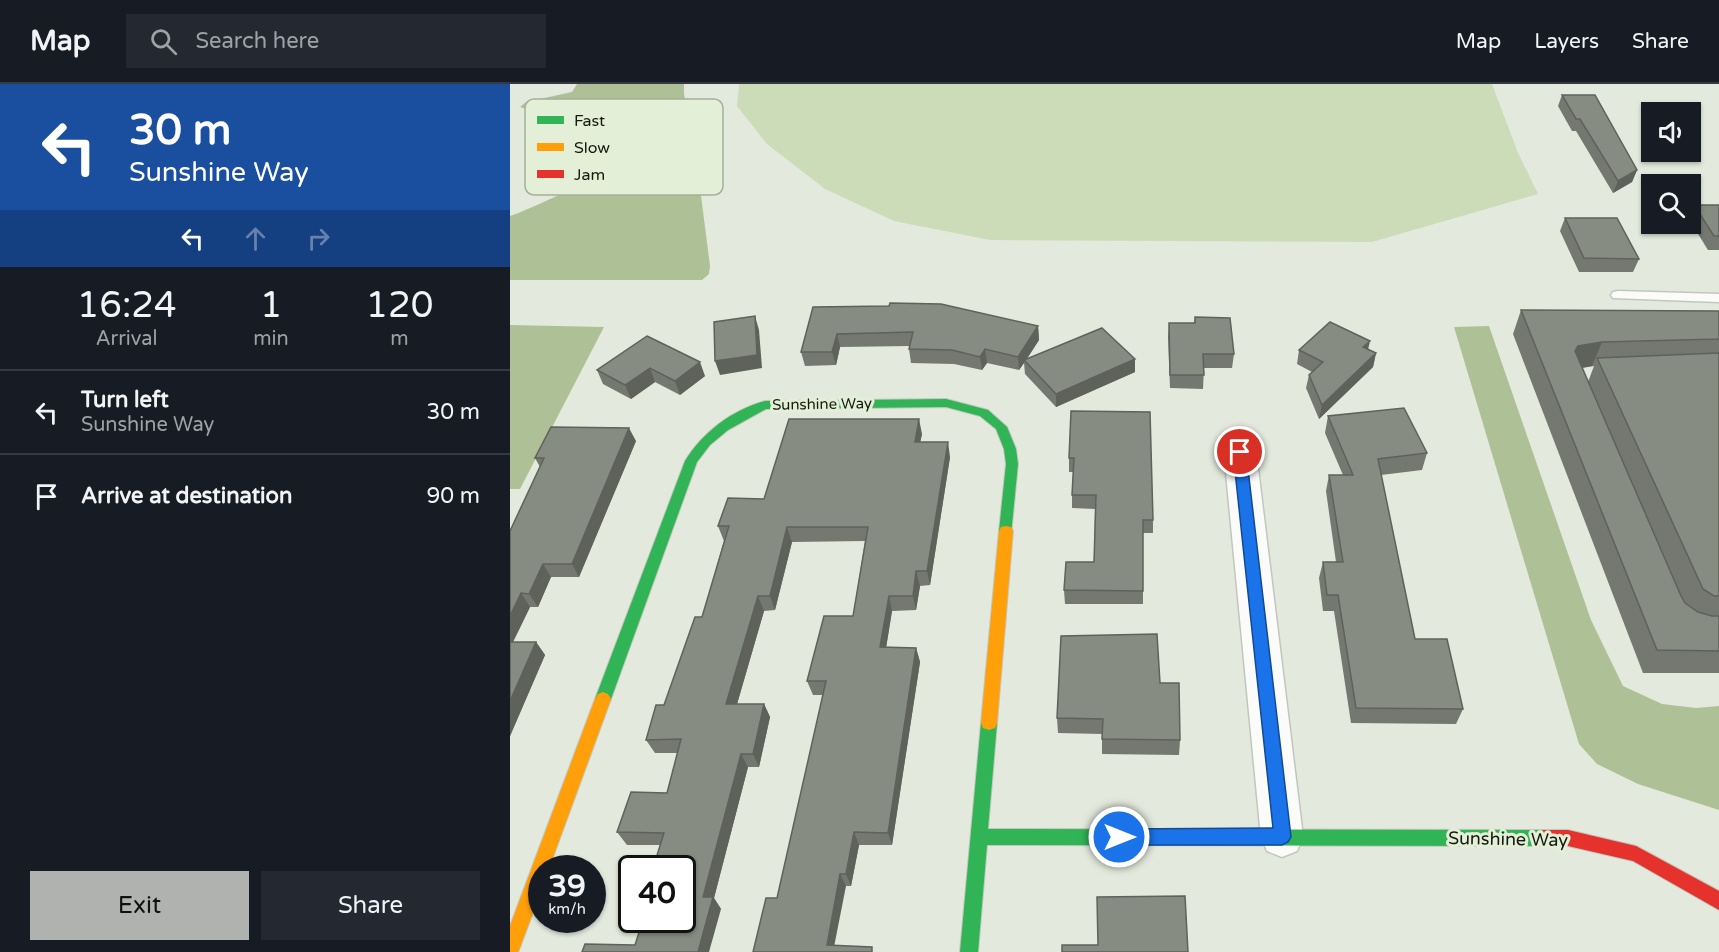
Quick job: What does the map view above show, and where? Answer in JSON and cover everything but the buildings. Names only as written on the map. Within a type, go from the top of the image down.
[{"type":"street","name":"Sunshine Way","points":[[510,950],[691,461],[699,447],[716,430],[739,415],[765,405],[889,403],[967,405],[989,414],[1011,442],[1012,464],[969,952]]},
{"type":"street","points":[[1240,452],[1282,837]]},
{"type":"street","name":"Sunshine Way","points":[[979,837],[1568,838],[1636,854],[1719,902]]},
{"type":"lane","points":[[1617,295],[1719,298]]},
{"type":"shaded area","points":[[577,84],[684,84],[685,99],[540,99],[572,92]]},
{"type":"shaded area","points":[[739,84],[1492,84],[1518,153],[1538,194],[1372,242],[990,240],[894,221],[825,189],[767,144],[737,106]]},
{"type":"shaded area","points":[[559,195],[701,195],[710,266],[709,274],[702,280],[510,280],[510,216]]},
{"type":"shaded area","points":[[510,325],[604,327],[520,489],[510,489]]},
{"type":"shaded area","points":[[1489,326],[1591,620],[1623,686],[1662,704],[1696,708],[1719,706],[1719,810],[1638,784],[1597,764],[1579,744],[1454,327]]},
{"type":"traffic: fast","points":[[603,699],[691,461],[706,442],[723,427],[765,405],[946,403],[984,413],[1001,427],[1010,449],[1012,464],[1006,531]]},
{"type":"traffic: fast","points":[[969,952],[989,723]]},
{"type":"traffic: fast","points":[[979,837],[1544,838]]},
{"type":"traffic: slow","points":[[989,723],[1006,531]]},
{"type":"traffic: slow","points":[[510,950],[603,699]]},
{"type":"traffic: jam","points":[[1544,838],[1568,838],[1636,854],[1719,901]]},
{"type":"route","points":[[1119,837],[1282,837],[1240,452]]}]
